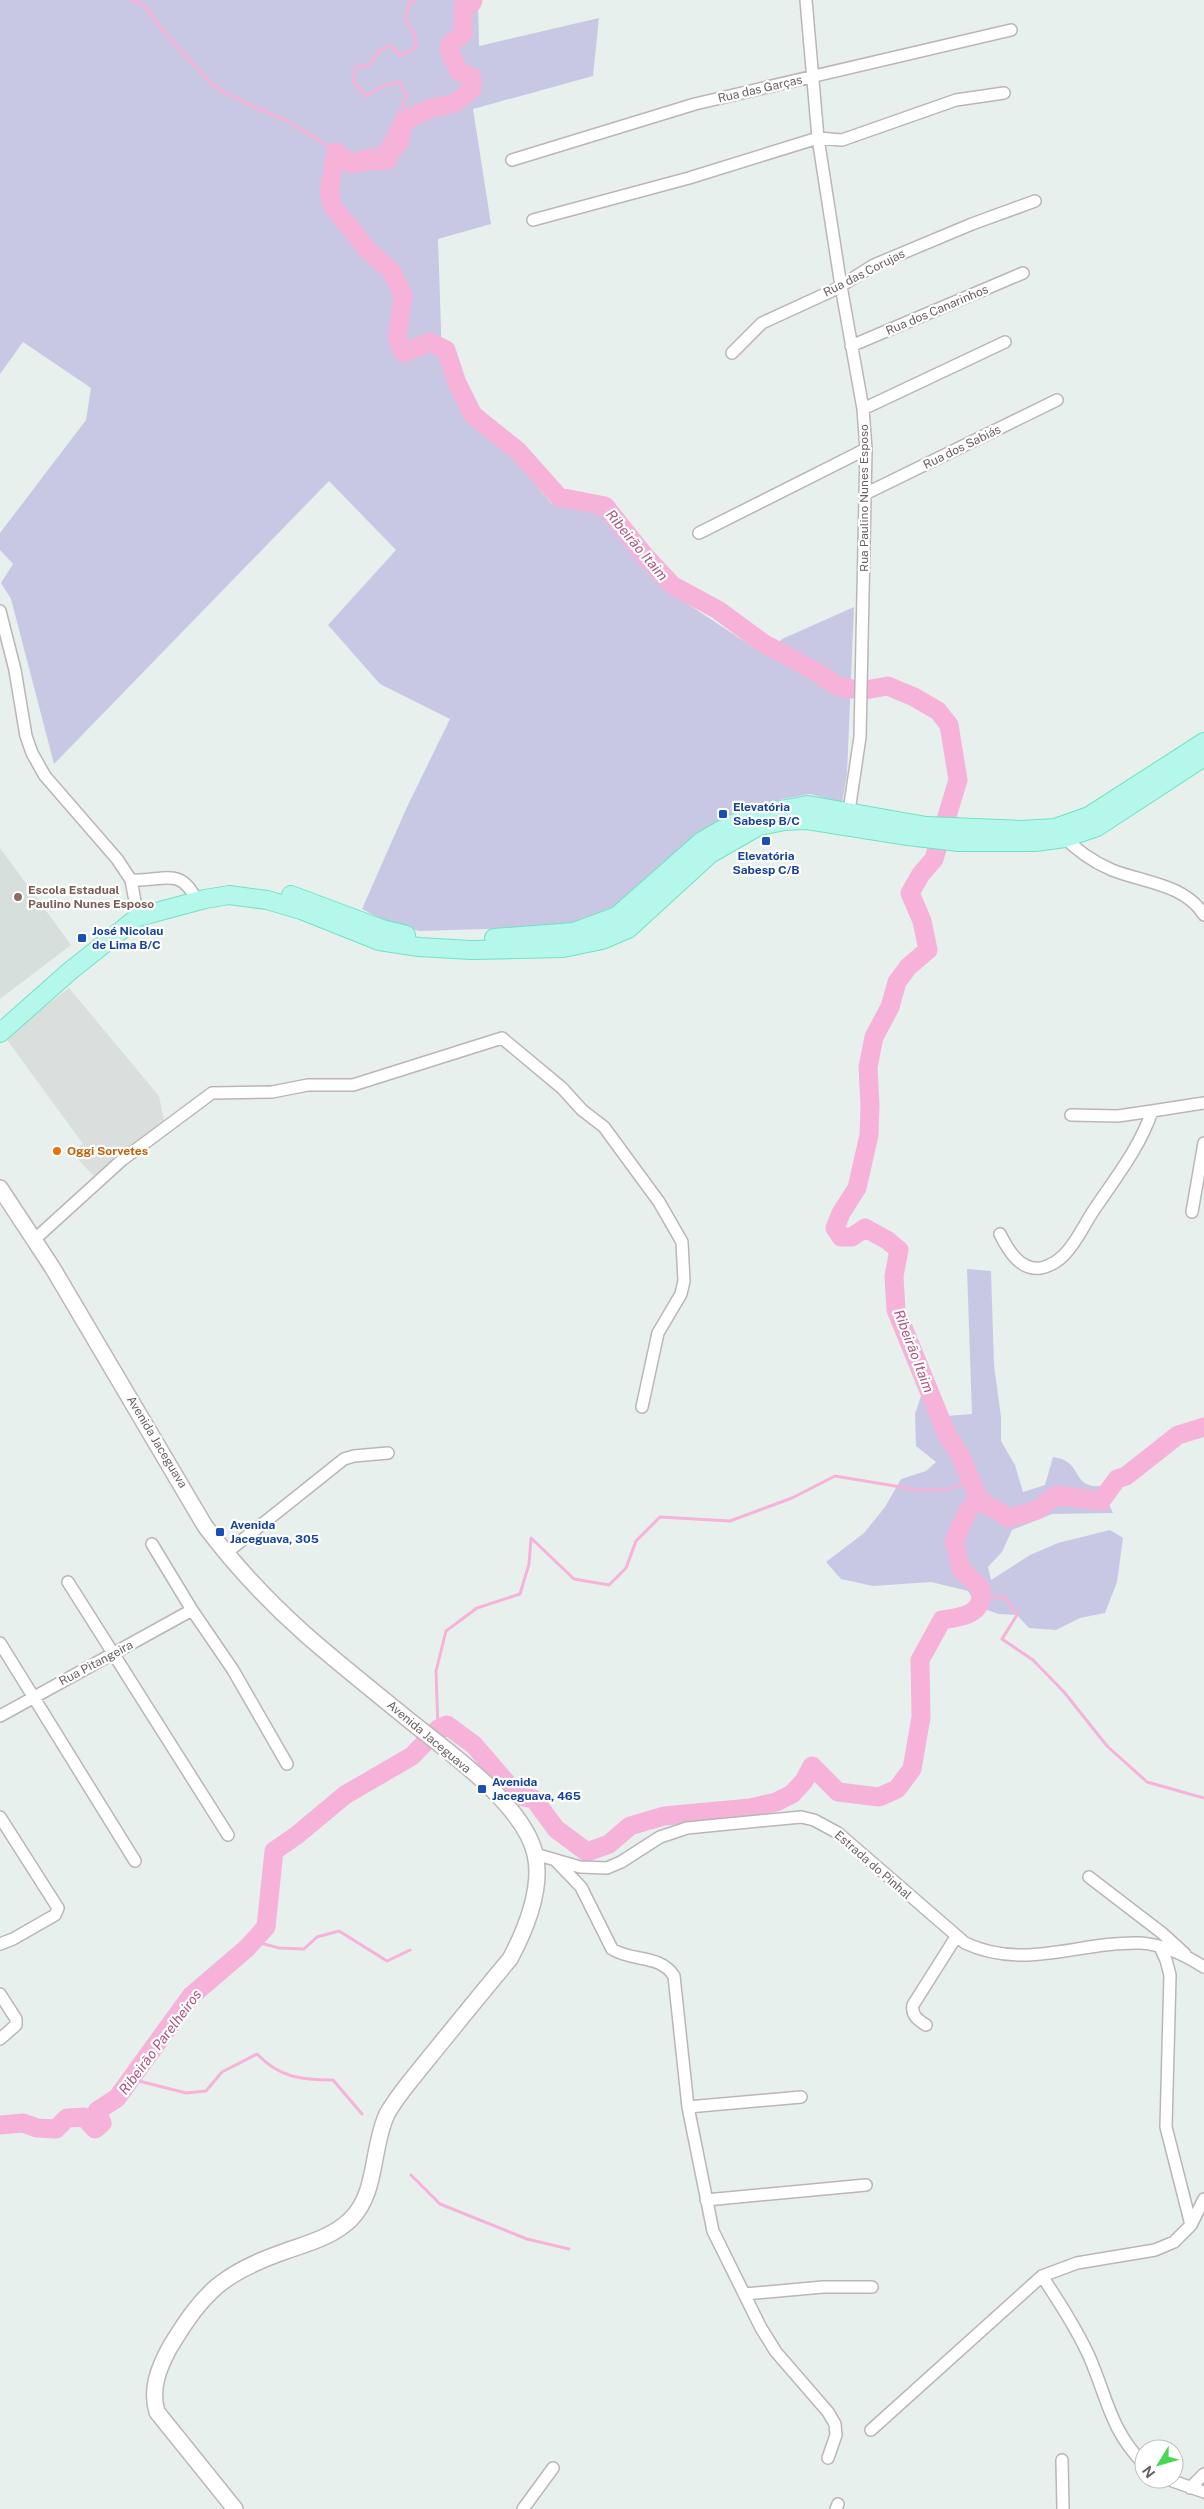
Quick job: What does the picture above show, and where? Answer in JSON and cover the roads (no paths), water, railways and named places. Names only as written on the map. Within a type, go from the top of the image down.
[{"type":"main road","points":[[195,896],[229,896],[267,900],[301,910],[379,941],[419,947],[471,950],[563,948],[602,940],[628,929],[710,854],[759,826],[785,821],[807,820],[919,834],[961,835],[1021,830],[1060,833],[1203,749]]},
{"type":"main road","points":[[0,1017],[87,941],[137,912],[195,896],[221,885],[266,888],[305,899],[382,929],[420,938],[470,939],[547,935],[574,932],[617,916],[702,841],[730,825],[768,812],[808,805],[849,811],[856,820],[919,834]]},
{"type":"main road","points":[[807,820],[820,817],[843,817],[849,811]]},
{"type":"main road","points":[[0,1034],[137,912]]},
{"type":"main road","name":"Avenida Jaceguava","points":[[0,1188],[35,1239],[205,1526],[226,1553],[262,1595],[306,1635],[436,1742],[509,1807],[527,1832],[535,1854],[535,1886],[520,1940],[510,1959],[412,2079],[388,2114],[375,2150],[371,2179],[359,2209],[337,2230],[324,2238],[250,2265],[218,2284],[191,2313],[160,2369],[154,2392],[157,2412],[235,2509]]},
{"type":"street","name":"Rua Paulino Nunes Esposo","points":[[806,0],[811,38],[818,138],[841,286],[864,409],[867,493],[860,737],[849,811]]},
{"type":"street","name":"Rua das Garças","points":[[512,160],[695,104],[759,87],[813,77],[883,58],[1010,30]]},
{"type":"street","points":[[533,220],[689,178],[818,138],[842,140],[956,100],[1004,93]]},
{"type":"street","name":"Rua das Corujas","points":[[732,352],[762,323],[841,286],[849,278],[874,265],[972,224],[1034,201]]},
{"type":"street","name":"Rua dos Canarinhos","points":[[852,346],[1024,273]]},
{"type":"street","points":[[864,409],[1005,342]]},
{"type":"street","name":"Rua dos Sabiás","points":[[867,493],[1057,400]]},
{"type":"street","points":[[699,533],[866,449]]},
{"type":"street","points":[[0,611],[15,670],[26,736],[32,753],[45,776],[117,859],[131,880],[137,912]]},
{"type":"street","points":[[1060,833],[1100,864],[1175,891],[1196,905],[1204,915]]},
{"type":"street","points":[[131,880],[173,879],[185,882],[195,896]]},
{"type":"street","points":[[35,1239],[122,1160],[212,1093],[272,1092],[308,1085],[352,1085],[502,1038],[562,1088],[582,1110],[604,1126],[659,1202],[682,1242],[684,1281],[681,1294],[658,1333],[642,1407]]},
{"type":"street","points":[[1071,1115],[1118,1116],[1204,1103]]},
{"type":"street","points":[[1000,1234],[1013,1254],[1026,1266],[1042,1268],[1059,1260],[1071,1247],[1124,1163],[1147,1126],[1152,1111]]},
{"type":"street","points":[[1192,1212],[1204,1143]]},
{"type":"street","points":[[226,1553],[344,1459],[354,1456],[388,1454]]},
{"type":"street","points":[[152,1544],[192,1610],[233,1670],[287,1764]]},
{"type":"street","points":[[68,1582],[228,1835]]},
{"type":"street","name":"Rua Pitangeira","points":[[0,1716],[192,1610]]},
{"type":"street","points":[[0,1643],[135,1861]]},
{"type":"street","points":[[0,1817],[58,1908],[58,1912],[13,1939],[0,1944]]},
{"type":"street","name":"Estrada do Pinhal","points":[[535,1854],[580,1867],[607,1868],[621,1862],[660,1837],[687,1828],[801,1817],[814,1820],[838,1833],[956,1937],[981,1951],[998,1954],[1038,1954],[1139,1943],[1160,1947],[1188,1957],[1204,1967]]},
{"type":"street","points":[[555,1860],[581,1887],[612,1949],[634,1957],[662,1962],[674,1976],[688,2107],[713,2231],[761,2328],[776,2352],[828,2412],[835,2424],[836,2435],[828,2458]]},
{"type":"street","points":[[1089,1877],[1162,1932],[1188,1957]]},
{"type":"street","points":[[926,2025],[917,2019],[912,2010],[913,2006],[956,1937]]},
{"type":"street","points":[[1160,1947],[1170,1975],[1166,2127],[1191,2225]]},
{"type":"street","points":[[0,1994],[16,2019],[16,2025],[0,2039]]},
{"type":"street","points":[[688,2107],[801,2097]]},
{"type":"street","points":[[706,2200],[866,2185]]},
{"type":"street","points":[[871,2430],[1042,2276],[1077,2263],[1155,2250],[1174,2242],[1191,2225],[1204,2199]]},
{"type":"street","points":[[1042,2276],[1074,2327],[1089,2356],[1111,2416],[1127,2446],[1134,2453]]},
{"type":"street","points":[[744,2294],[822,2287],[872,2287]]},
{"type":"street","points":[[1062,2460],[1063,2509]]},
{"type":"street","points":[[523,2509],[553,2468]]},
{"type":"street","points":[[1190,2488],[1204,2474]]},
{"type":"street","points":[[1184,2486],[1204,2492]]},
{"type":"waterway","name":"Ribeirão Itaim","points":[[131,0],[145,6],[169,38],[214,86],[247,104],[283,119],[336,152],[351,155],[382,147],[407,96],[399,82],[379,88],[366,96],[353,82],[355,67],[369,66],[378,52],[390,45],[401,56],[416,47],[415,35],[406,22],[409,3],[416,0]]},
{"type":"waterway","name":"Ribeirão Itaim","points":[[473,0],[472,3],[463,6],[463,34],[450,44],[449,50],[459,72],[472,77],[472,89],[455,103],[429,109],[411,117],[401,127],[400,141],[389,153],[387,160],[352,164],[336,152],[329,192],[333,207],[367,249],[392,272],[403,296],[397,338],[404,353],[430,342],[446,350],[457,383],[473,415],[518,451],[559,497],[605,506],[644,555],[672,585],[718,610],[763,643],[813,670],[839,687],[852,689]]},
{"type":"waterway","name":"Ribeirão Itaim","points":[[865,690],[888,686],[914,697],[938,711],[949,725],[958,780],[934,859],[921,874],[910,893],[922,921],[928,950],[908,967],[897,982],[890,1007],[874,1037],[868,1067],[869,1135],[857,1188],[841,1213],[835,1228],[841,1237],[852,1237],[865,1228],[887,1240],[899,1250],[894,1276],[896,1310],[947,1435],[959,1453],[979,1500]]},
{"type":"waterway","name":"Ribeirão Parelheiros","points":[[0,2125],[23,2123],[37,2128],[56,2129],[67,2118],[84,2117],[95,2129],[102,2123],[97,2111],[117,2098],[191,1996],[247,1948],[266,1927],[274,1851],[297,1835],[345,1795],[412,1756],[438,1729],[447,1725],[474,1745],[518,1796],[534,1799],[556,1829],[587,1852],[609,1844],[630,1826],[664,1816],[750,1808],[776,1802],[792,1794],[804,1781],[812,1766],[838,1792],[879,1797],[897,1789],[912,1769],[921,1717],[920,1660],[942,1620],[957,1618],[970,1613],[979,1604],[981,1598],[981,1589],[961,1569],[954,1541],[968,1510],[979,1500],[1009,1518],[1037,1510],[1056,1495],[1101,1501],[1117,1479],[1126,1476],[1178,1435],[1204,1427]]},
{"type":"waterway","points":[[438,1729],[436,1671],[446,1631],[477,1608],[520,1594],[529,1564],[531,1538],[574,1579],[609,1585],[626,1568],[636,1541],[660,1517],[730,1521],[792,1498],[835,1476],[919,1490],[950,1489],[969,1480]]},
{"type":"waterway","points":[[982,1596],[1006,1598],[1017,1615],[1002,1639],[1033,1660],[1064,1692],[1107,1746],[1147,1782],[1204,1798]]},
{"type":"waterway","points":[[253,1941],[279,1948],[304,1949],[317,1937],[339,1931],[387,1961],[410,1950]]},
{"type":"waterway","points":[[131,2079],[186,2093],[206,2091],[222,2072],[257,2054],[283,2073],[301,2078],[333,2080],[362,2114]]},
{"type":"waterway","points":[[411,2175],[440,2204],[527,2239],[569,2249]]},
{"type":"place","name":"Elevatória Sabesp B/C","points":[[723,814]]},
{"type":"place","name":"Elevatória Sabesp C/B","points":[[766,841]]},
{"type":"place","name":"Escola Estadual Paulino Nunes Esposo","points":[[18,897]]},
{"type":"place","name":"José Nicolau de Lima B/C","points":[[82,938]]},
{"type":"place","name":"Oggi Sorvetes","points":[[57,1151]]},
{"type":"place","name":"Avenida Jaceguava, 305","points":[[220,1532]]},
{"type":"place","name":"Avenida Jaceguava, 465","points":[[482,1789]]}]
